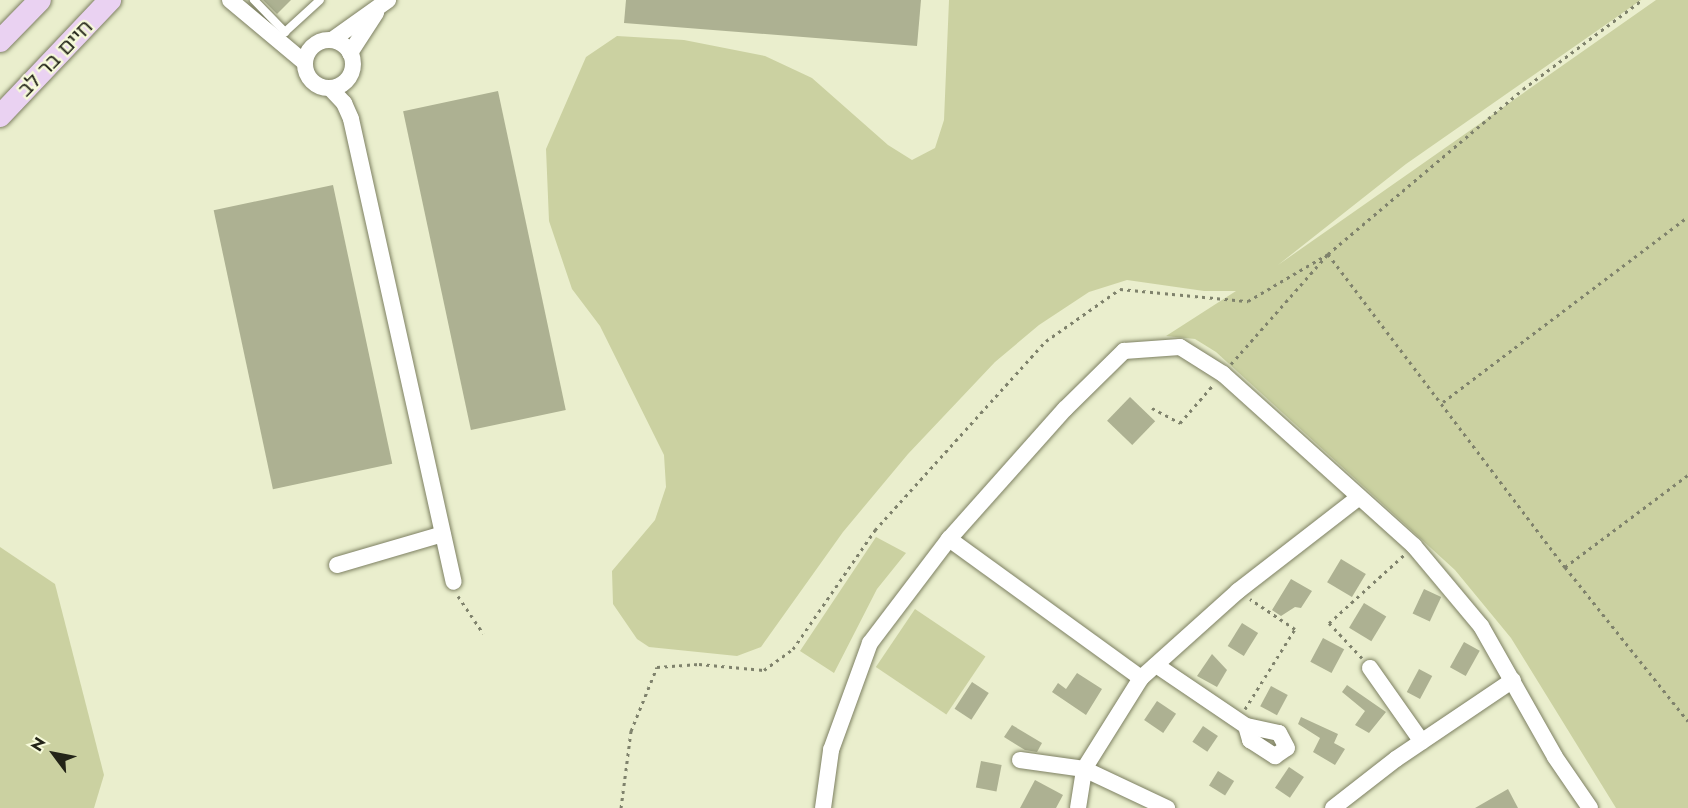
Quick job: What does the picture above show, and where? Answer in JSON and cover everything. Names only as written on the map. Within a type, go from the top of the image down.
[{"type":"main road","points":[[0,41],[40,0]]},
{"type":"main road","name":"חיים בר לב","points":[[0,116],[110,0]]},
{"type":"street","points":[[230,0],[281,37],[305,63],[309,78],[338,85]]},
{"type":"street","points":[[305,63],[324,42],[383,3]]},
{"type":"street","points":[[338,85],[352,69],[351,53],[383,3]]},
{"type":"street","points":[[281,37],[324,42],[351,53]]},
{"type":"street","points":[[338,85],[351,119],[454,582]]},
{"type":"street","points":[[823,808],[831,750],[870,643],[949,539],[1065,409],[1124,351],[1180,347],[1223,374],[1414,546],[1481,626],[1555,757],[1590,808]]},
{"type":"street","points":[[1078,808],[1084,769],[1141,678],[1238,591],[1359,497]]},
{"type":"street","points":[[337,565],[443,534]]},
{"type":"street","points":[[949,539],[1141,678]]},
{"type":"street","points":[[1156,665],[1242,723]]},
{"type":"street","points":[[1370,668],[1422,742]]},
{"type":"street","points":[[1333,808],[1422,742],[1513,680]]},
{"type":"street","points":[[1020,760],[1084,769],[1167,808]]},
{"type":"lane","points":[[254,0],[281,37],[320,0]]},
{"type":"path","points":[[1152,408],[1180,423],[1328,254],[1523,89],[1642,0]]},
{"type":"path","points":[[1443,402],[1688,218]]},
{"type":"path","points":[[1328,254],[1443,402],[1565,567],[1688,721]]},
{"type":"path","points":[[621,808],[631,731],[657,667],[699,664],[764,670],[793,649],[875,530],[1046,341],[1120,289],[1248,301],[1328,254]]},
{"type":"path","points":[[1565,567],[1688,476]]},
{"type":"path","points":[[1370,668],[1329,623],[1414,546]]},
{"type":"path","points":[[454,582],[459,600],[483,633]]},
{"type":"path","points":[[1238,591],[1295,629],[1242,723]]},
{"type":"green space","points":[[949,0],[1641,0],[1406,164],[1278,265],[1656,0],[1688,0],[1688,808],[1616,808],[1511,638],[1455,570],[1216,352],[1195,339],[1166,336],[1236,291],[1204,291],[1127,280],[1089,292],[1039,325],[995,362],[908,454],[843,532],[761,647],[737,656],[649,647],[637,639],[613,604],[612,571],[655,520],[666,487],[664,455],[600,326],[572,289],[549,221],[546,149],[586,57],[617,36],[684,40],[765,56],[812,78],[888,145],[912,160],[935,148],[944,120]]},
{"type":"green space","points":[[876,537],[906,553],[877,589],[834,673],[800,651]]},
{"type":"green space","points":[[0,547],[55,584],[104,775],[94,808],[0,808]]},
{"type":"green space","points":[[915,609],[985,657],[946,715],[876,667]]},
{"type":"building","points":[[263,0],[291,0],[277,14]]},
{"type":"building","points":[[626,0],[921,0],[917,46],[624,23]]},
{"type":"building","points":[[498,91],[566,410],[471,430],[403,111]]},
{"type":"building","points":[[333,185],[392,464],[273,489],[214,210]]},
{"type":"building","points":[[1130,397],[1155,421],[1132,445],[1107,421]]},
{"type":"building","points":[[1341,559],[1366,574],[1352,597],[1327,582]]},
{"type":"building","points":[[1291,579],[1312,591],[1301,608],[1295,607],[1281,616],[1272,610]]},
{"type":"building","points":[[1424,589],[1441,597],[1430,622],[1413,613]]},
{"type":"building","points":[[1364,603],[1386,616],[1371,641],[1349,628]]},
{"type":"building","points":[[1242,623],[1258,633],[1244,656],[1228,646]]},
{"type":"building","points":[[1323,638],[1344,649],[1332,673],[1310,662]]},
{"type":"building","points":[[1464,642],[1480,651],[1466,676],[1450,667]]},
{"type":"building","points":[[1212,654],[1227,670],[1217,687],[1197,676]]},
{"type":"building","points":[[1419,669],[1432,676],[1420,699],[1407,692]]},
{"type":"building","points":[[1077,673],[1102,689],[1086,715],[1052,692],[1058,683],[1066,689]]},
{"type":"building","points":[[972,682],[989,693],[971,720],[955,709]]},
{"type":"building","points":[[1347,685],[1386,712],[1369,733],[1355,725],[1365,711],[1342,692]]},
{"type":"building","points":[[1271,686],[1288,695],[1277,715],[1260,706]]},
{"type":"building","points":[[1157,701],[1176,714],[1163,733],[1144,720]]},
{"type":"building","points":[[1301,717],[1338,734],[1334,743],[1345,749],[1335,765],[1313,752],[1320,738],[1298,724]]},
{"type":"building","points":[[1012,725],[1042,743],[1037,752],[1025,750],[1004,737]]},
{"type":"building","points":[[1203,726],[1218,736],[1207,752],[1192,742]]},
{"type":"building","points":[[981,761],[1002,765],[996,792],[976,788]]},
{"type":"building","points":[[1289,767],[1304,777],[1290,798],[1275,788]]},
{"type":"building","points":[[1218,771],[1234,781],[1225,795],[1209,785]]},
{"type":"building","points":[[1035,780],[1063,795],[1056,808],[1020,808]]},
{"type":"building","points":[[1508,789],[1518,808],[1475,808]]}]
